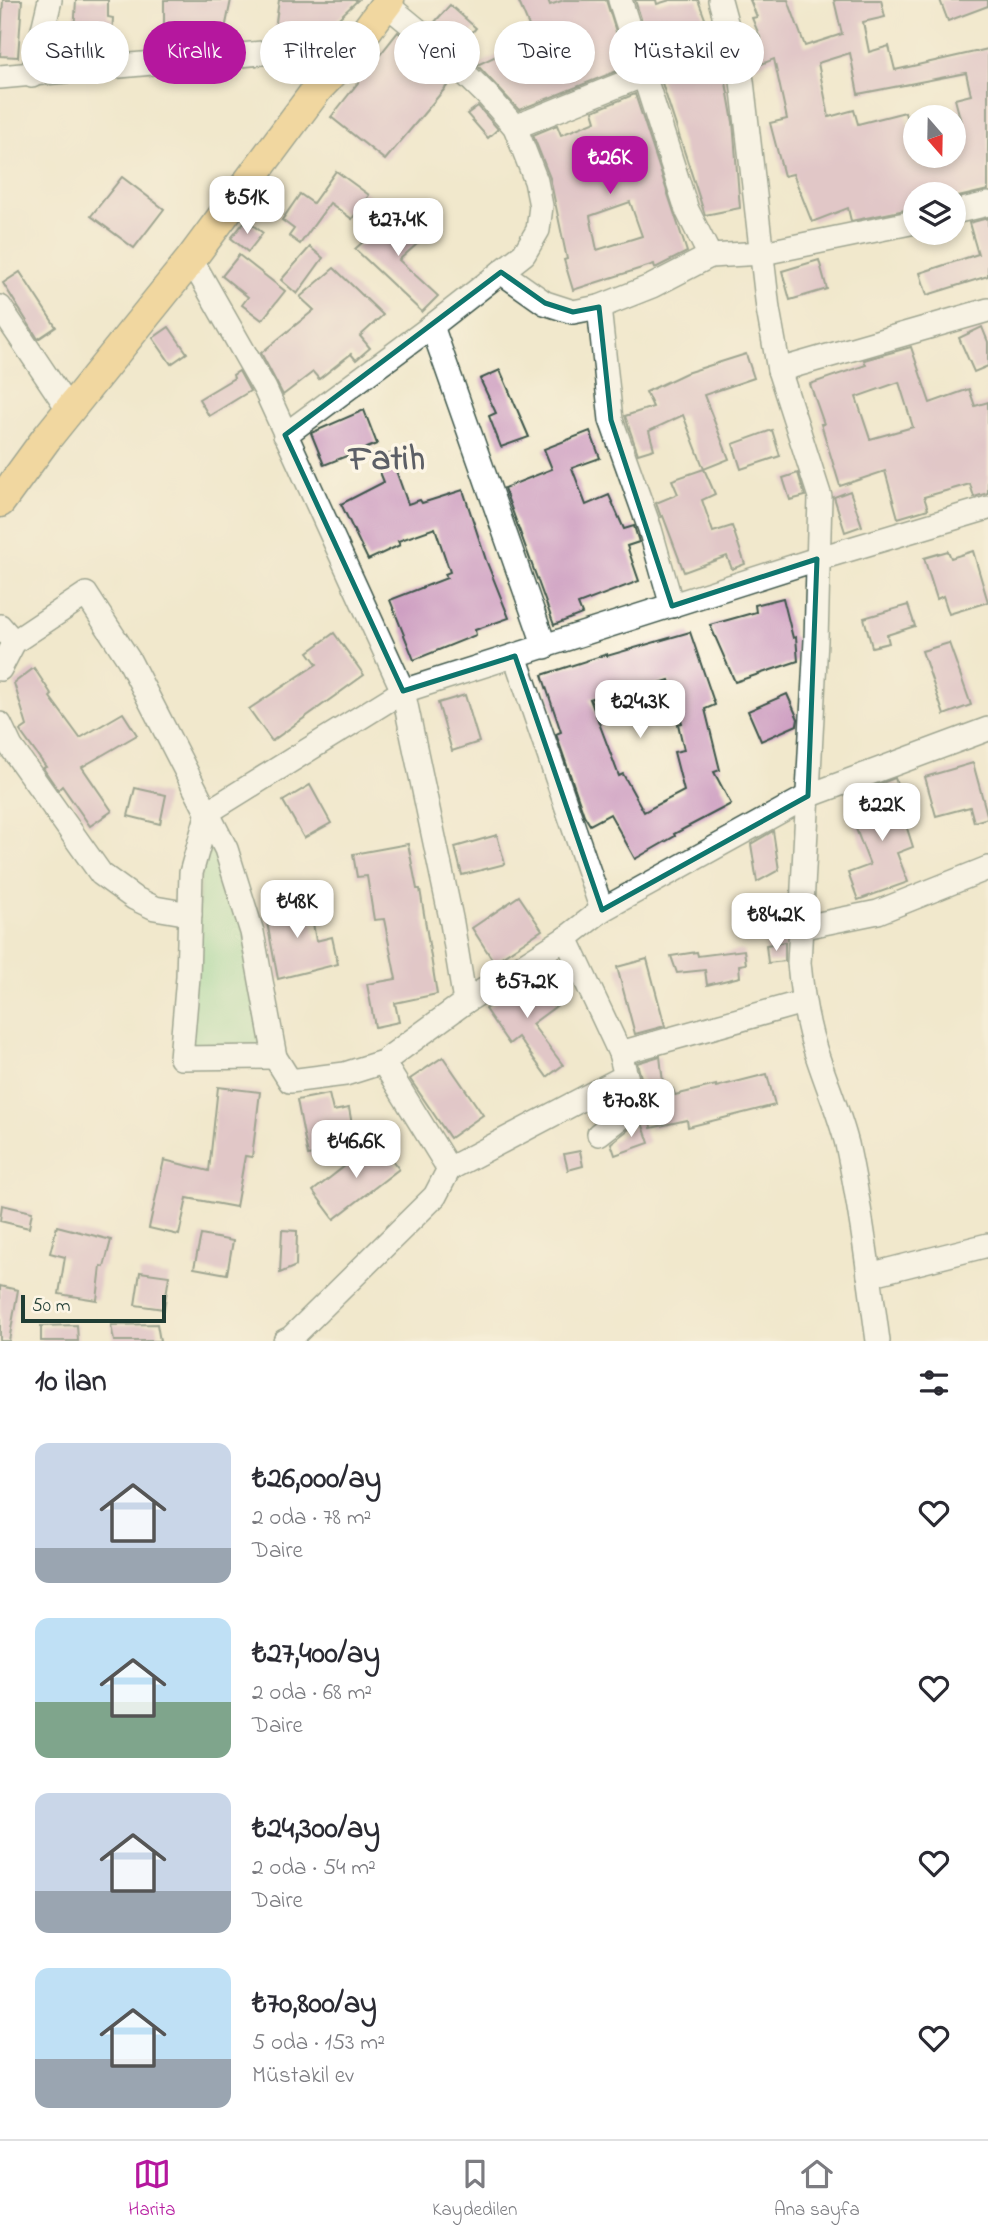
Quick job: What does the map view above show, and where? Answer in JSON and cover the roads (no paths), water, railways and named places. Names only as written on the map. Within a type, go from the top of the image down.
[{"type":"main road","points":[[373,21],[387,2]]},
{"type":"main road","points":[[0,502],[69,410],[191,258],[322,84]]},
{"type":"street","points":[[45,21],[50,0]]},
{"type":"street","points":[[620,0],[627,21]]},
{"type":"street","points":[[720,0],[742,81],[768,309],[779,370],[820,497],[816,639],[799,963],[803,1003],[817,1057],[833,1094],[859,1203],[878,1341]]},
{"type":"street","points":[[285,435],[524,254],[538,230],[541,206],[536,181],[515,127],[437,46],[387,2]]},
{"type":"street","points":[[129,66],[260,53]]},
{"type":"street","points":[[0,77],[21,76]]},
{"type":"street","points":[[515,127],[622,84]]},
{"type":"street","points":[[647,84],[687,210],[710,256]]},
{"type":"street","points":[[966,209],[988,204]]},
{"type":"street","points":[[501,272],[545,303],[573,312],[599,307],[652,286],[710,256],[762,253],[903,224]]},
{"type":"street","points":[[191,258],[265,389],[403,691],[452,923],[465,1002]]},
{"type":"street","points":[[0,307],[69,410]]},
{"type":"street","points":[[599,307],[611,420],[650,529],[672,606]]},
{"type":"street","points":[[779,370],[988,310]]},
{"type":"street","points":[[432,326],[545,647]]},
{"type":"street","points":[[275,1056],[181,1058],[188,977],[191,873],[208,812],[403,691],[817,559],[988,508]]},
{"type":"street","points":[[0,669],[7,634],[86,594],[130,660],[226,849],[252,932],[275,1056],[290,1081],[345,1074],[383,1062],[465,1002],[566,938],[602,910],[808,796],[988,729]]},
{"type":"street","points":[[515,656],[602,910]]},
{"type":"street","points":[[0,724],[11,747],[101,874],[134,898],[155,908],[190,914]]},
{"type":"street","points":[[799,928],[878,912],[988,868]]},
{"type":"street","points":[[566,938],[620,1053],[635,1107],[599,1134]]},
{"type":"street","points":[[620,1053],[803,1003]]},
{"type":"street","points":[[383,1062],[449,1169]]},
{"type":"street","points":[[285,1341],[435,1196],[449,1169],[626,1076]]},
{"type":"street","points":[[869,1275],[988,1245]]},
{"type":"district","name":"Fatih","points":[[387,460]]}]
